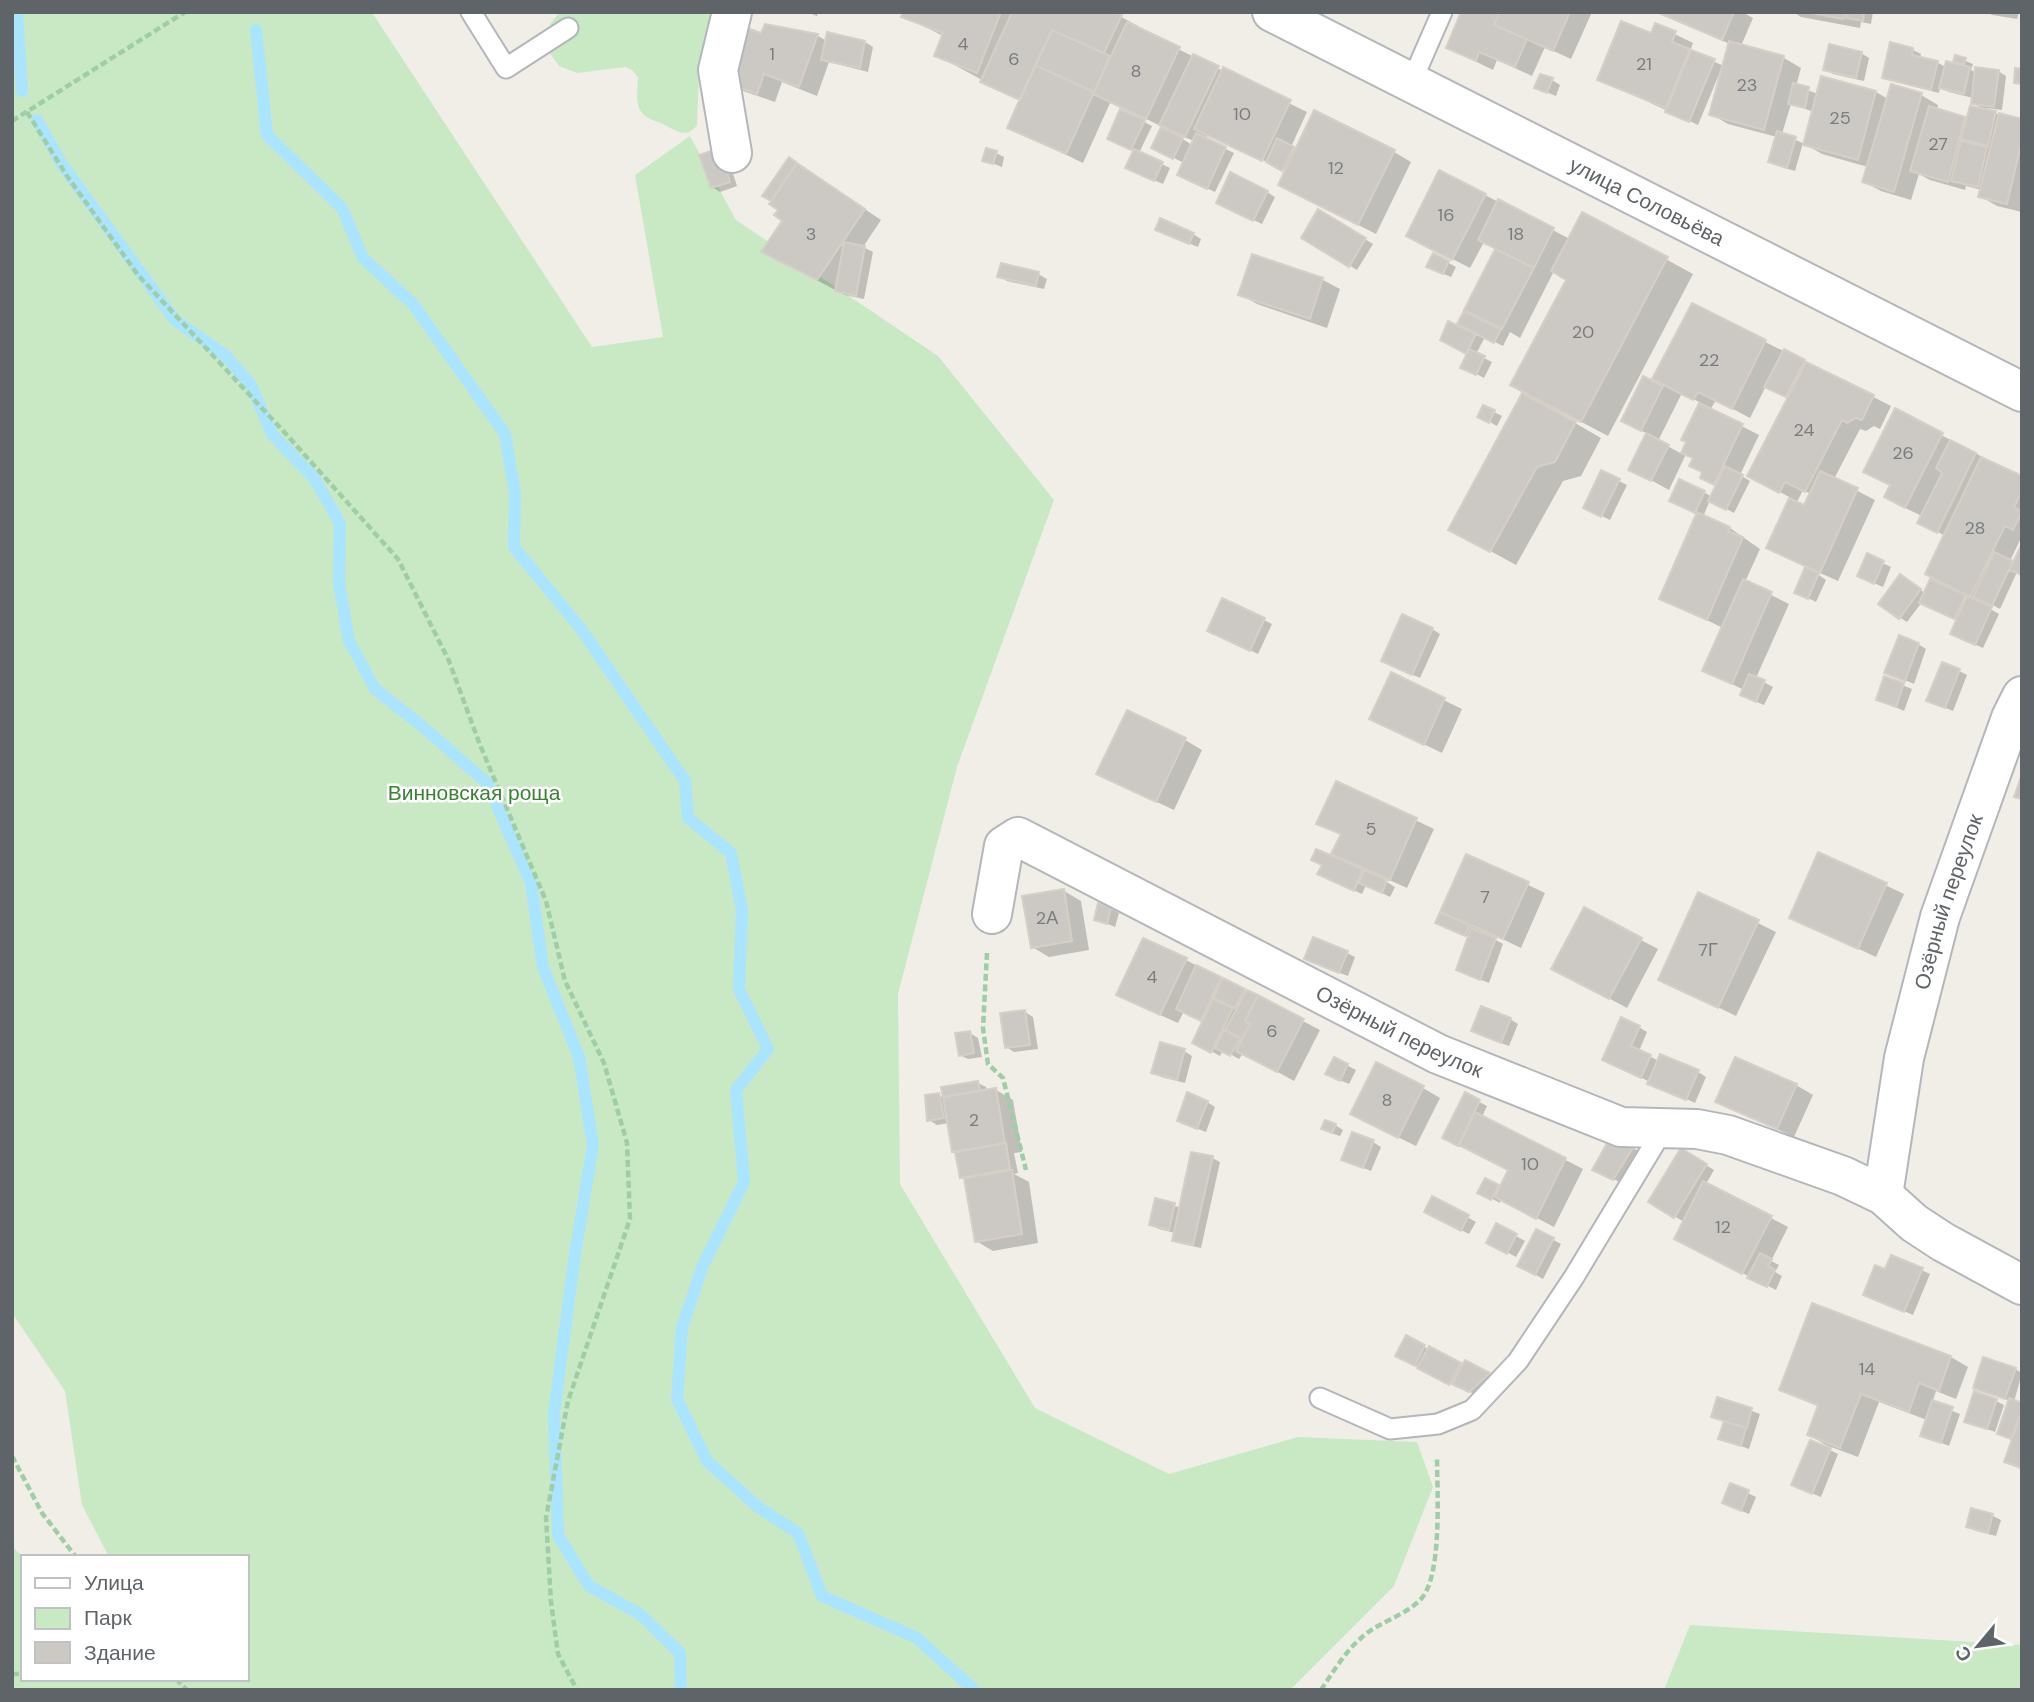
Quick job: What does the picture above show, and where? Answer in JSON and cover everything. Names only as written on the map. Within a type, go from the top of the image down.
[{"type":"street","points":[[732,12],[718,70],[732,153]]},
{"type":"street","name":"улица Соловьёва","points":[[1272,12],[2022,392]]},
{"type":"street","name":"Озёрный переулок","points":[[1883,1195],[1904,1058],[1940,916],[2011,718],[2022,696]]},
{"type":"street","name":"Озёрный переулок","points":[[992,914],[1004,846],[1018,837],[1438,1054],[1621,1127],[1697,1129],[1728,1135],[1843,1176],[1883,1195],[1914,1223],[1943,1242],[2022,1285]]},
{"type":"lane","points":[[471,12],[506,68],[568,28]]},
{"type":"lane","points":[[1411,83],[1442,12]]},
{"type":"lane","points":[[1321,1398],[1390,1429],[1438,1424],[1472,1410],[1518,1361],[1574,1278],[1664,1128]]},
{"type":"path","points":[[12,121],[185,12]]},
{"type":"path","points":[[27,112],[67,176],[138,275],[398,559],[449,661],[545,901],[565,981],[604,1063],[627,1143],[630,1219],[568,1401],[546,1518],[551,1602],[558,1654],[577,1690]]},
{"type":"path","points":[[992,914],[984,973],[983,1028],[988,1064],[1003,1078],[1026,1170]]},
{"type":"path","points":[[1321,1690],[1362,1637],[1396,1618],[1422,1599],[1433,1571],[1437,1525],[1437,1445],[1448,1419]]},
{"type":"path","points":[[12,1456],[43,1513],[74,1555]]},
{"type":"green space","name":"Винновская роща","points":[[12,12],[373,14],[592,347],[663,337],[635,175],[690,136],[736,220],[938,356],[1054,500],[957,767],[898,994],[900,1184],[1035,1408],[1169,1474],[1298,1437],[1417,1442],[1433,1487],[1394,1586],[1290,1690],[12,1690],[12,1547],[22,1555],[21,1681],[248,1681],[248,1555],[108,1555],[82,1505],[65,1391],[12,1313]]},
{"type":"green space","points":[[560,12],[718,12],[699,72],[697,125],[693,130],[685,133],[676,131],[644,115],[638,102],[638,77],[632,70],[625,67],[577,73],[559,66],[545,46],[550,24]]},
{"type":"green space","points":[[1690,1625],[2022,1645],[2022,1690],[1664,1690]]},
{"type":"building","points":[[903,12],[1001,12],[977,73],[934,56],[943,33],[901,17]]},
{"type":"building","points":[[1012,12],[1116,12],[1122,15],[1104,53],[1052,30],[1020,100],[980,82]]},
{"type":"building","points":[[1461,12],[1500,12],[1494,25],[1527,39],[1515,67],[1479,52],[1476,61],[1446,48]]},
{"type":"building","points":[[1500,12],[1570,12],[1553,51],[1494,25]]},
{"type":"building","points":[[1657,12],[1734,12],[1722,40]]},
{"type":"building","points":[[1806,12],[1845,12],[1843,19]]},
{"type":"building","points":[[1847,12],[1864,12],[1863,21],[1846,18]]},
{"type":"building","points":[[1621,21],[1651,33],[1655,23],[1676,31],[1672,42],[1690,49],[1666,108],[1597,80]]},
{"type":"building","points":[[1127,22],[1180,47],[1146,119],[1093,94]]},
{"type":"building","points":[[765,24],[818,34],[799,87],[764,74],[757,94],[723,82],[742,26],[761,33]]},
{"type":"building","points":[[1052,30],[1110,56],[1094,92],[1035,65]]},
{"type":"building","points":[[827,32],[865,41],[860,68],[821,60]]},
{"type":"building","points":[[1729,41],[1784,56],[1764,130],[1709,115]]},
{"type":"building","points":[[1890,42],[1913,48],[1912,55],[1938,61],[1931,90],[1882,78]]},
{"type":"building","points":[[1829,44],[1862,52],[1856,78],[1823,70]]},
{"type":"building","points":[[1691,50],[1715,59],[1689,122],[1665,112]]},
{"type":"building","points":[[1193,54],[1219,66],[1185,137],[1159,125]]},
{"type":"building","points":[[1955,55],[1966,58],[1964,64],[1953,62]]},
{"type":"building","points":[[1946,61],[1970,67],[1964,94],[1939,88]]},
{"type":"building","points":[[1035,65],[1094,92],[1066,154],[1007,128]]},
{"type":"building","points":[[1223,67],[1291,100],[1262,161],[1194,129]]},
{"type":"building","points":[[1975,67],[1999,70],[1994,107],[1971,104]]},
{"type":"building","points":[[2015,68],[2022,69],[2022,84],[2014,83]]},
{"type":"building","points":[[1540,74],[1553,78],[1547,93],[1534,88]]},
{"type":"building","points":[[1821,76],[1876,91],[1858,160],[1803,145]]},
{"type":"building","points":[[1793,83],[1809,87],[1805,108],[1788,104]]},
{"type":"building","points":[[1891,84],[1922,93],[1894,192],[1862,182]]},
{"type":"building","points":[[1929,106],[1965,117],[1948,182],[1910,171]]},
{"type":"building","points":[[1970,106],[1996,111],[1988,146],[1961,139]]},
{"type":"building","points":[[1120,109],[1145,120],[1131,150],[1107,139]]},
{"type":"building","points":[[1314,110],[1395,150],[1358,225],[1278,185]]},
{"type":"building","points":[[1999,113],[2022,119],[2022,141],[2007,204],[1978,197]]},
{"type":"building","points":[[1161,127],[1183,138],[1173,159],[1151,148]]},
{"type":"building","points":[[1777,131],[1796,137],[1787,168],[1768,162]]},
{"type":"building","points":[[1196,133],[1226,147],[1207,189],[1177,175]]},
{"type":"building","points":[[1277,138],[1294,147],[1282,171],[1266,162]]},
{"type":"building","points":[[1961,141],[1987,147],[1978,187],[1951,181]]},
{"type":"building","points":[[719,148],[730,182],[711,188],[699,155]]},
{"type":"building","points":[[986,148],[997,151],[993,164],[982,161]]},
{"type":"building","points":[[1134,149],[1163,162],[1154,181],[1125,168]]},
{"type":"building","points":[[789,157],[797,163],[771,201],[762,196]]},
{"type":"building","points":[[797,163],[865,209],[817,280],[761,252],[782,221],[774,215],[778,210],[769,204]]},
{"type":"building","points":[[1439,170],[1486,194],[1452,260],[1406,236]]},
{"type":"building","points":[[1230,172],[1268,191],[1253,221],[1216,203]]},
{"type":"building","points":[[1498,199],[1554,228],[1534,268],[1478,240]]},
{"type":"building","points":[[1318,209],[1366,238],[1349,267],[1301,238]]},
{"type":"building","points":[[1582,212],[1668,257],[1581,422],[1510,385],[1566,280],[1551,271]]},
{"type":"building","points":[[1160,218],[1194,233],[1189,244],[1155,230]]},
{"type":"building","points":[[844,242],[865,246],[856,296],[835,291]]},
{"type":"building","points":[[1495,249],[1534,268],[1502,329],[1464,310]]},
{"type":"building","points":[[1433,253],[1449,261],[1443,274],[1426,267]]},
{"type":"building","points":[[1252,254],[1323,278],[1310,319],[1238,295]]},
{"type":"building","points":[[1001,263],[1039,272],[1036,286],[997,277]]},
{"type":"building","points":[[1692,303],[1766,340],[1732,409],[1698,392],[1693,400],[1652,379]]},
{"type":"building","points":[[1464,311],[1501,329],[1494,343],[1457,324]]},
{"type":"building","points":[[1448,321],[1476,334],[1466,354],[1440,340]]},
{"type":"building","points":[[1469,349],[1485,356],[1476,375],[1460,368]]},
{"type":"building","points":[[1784,349],[1805,360],[1786,397],[1764,387]]},
{"type":"building","points":[[1806,362],[1874,395],[1862,420],[1856,418],[1847,423],[1842,420],[1805,492],[1785,482],[1779,493],[1747,476]]},
{"type":"building","points":[[1643,376],[1663,386],[1641,431],[1621,421]]},
{"type":"building","points":[[1522,393],[1576,422],[1555,462],[1537,467],[1490,552],[1448,530]]},
{"type":"building","points":[[1699,403],[1743,424],[1714,485],[1700,478],[1702,472],[1689,466],[1693,458],[1681,453],[1686,442],[1681,440]]},
{"type":"building","points":[[1483,405],[1495,410],[1489,423],[1477,417]]},
{"type":"building","points":[[1895,408],[1943,433],[1905,508],[1884,497],[1890,485],[1863,472]]},
{"type":"building","points":[[1646,433],[1669,445],[1651,481],[1628,470]]},
{"type":"building","points":[[1950,440],[1976,453],[1937,533],[1917,523],[1942,473],[1936,468]]},
{"type":"building","points":[[1981,457],[2022,476],[2022,491],[2014,507],[2022,512],[2013,530],[2005,526],[1970,597],[1925,574]]},
{"type":"building","points":[[1725,466],[1743,475],[1726,510],[1708,501]]},
{"type":"building","points":[[1601,470],[1620,479],[1601,517],[1583,508]]},
{"type":"building","points":[[1820,471],[1858,488],[1820,573],[1766,548],[1789,498],[1804,505]]},
{"type":"building","points":[[1679,479],[1705,491],[1695,513],[1669,501]]},
{"type":"building","points":[[1697,512],[1730,527],[1728,531],[1743,537],[1707,620],[1659,599]]},
{"type":"building","points":[[2022,544],[2022,575],[2009,570]]},
{"type":"building","points":[[1994,552],[2013,561],[1992,606],[1973,597]]},
{"type":"building","points":[[1867,553],[1884,561],[1874,584],[1857,576]]},
{"type":"building","points":[[1805,567],[1819,573],[1808,599],[1794,593]]},
{"type":"building","points":[[1900,574],[1921,589],[1899,619],[1878,604]]},
{"type":"building","points":[[1743,579],[1772,592],[1732,684],[1702,671]]},
{"type":"building","points":[[1930,579],[1966,595],[1954,619],[1919,603]]},
{"type":"building","points":[[1967,596],[1992,607],[1975,645],[1950,634]]},
{"type":"building","points":[[1222,598],[1265,618],[1250,651],[1207,631]]},
{"type":"building","points":[[1402,614],[1433,628],[1412,675],[1381,661]]},
{"type":"building","points":[[1899,635],[1919,643],[1905,681],[1884,673]]},
{"type":"building","points":[[1942,662],[1960,669],[1945,708],[1926,701]]},
{"type":"building","points":[[1391,672],[1445,698],[1424,745],[1369,719]]},
{"type":"building","points":[[1749,674],[1765,680],[1756,702],[1740,695]]},
{"type":"building","points":[[1884,676],[1904,683],[1896,707],[1876,700]]},
{"type":"building","points":[[1127,710],[1186,738],[1156,802],[1096,774]]},
{"type":"building","points":[[2022,774],[2022,799],[2014,797]]},
{"type":"building","points":[[1336,781],[1417,818],[1390,880],[1331,854],[1341,834],[1316,824]]},
{"type":"building","points":[[1316,849],[1363,869],[1354,891],[1317,874],[1322,865],[1311,860]]},
{"type":"building","points":[[1818,852],[1887,883],[1858,949],[1789,918]]},
{"type":"building","points":[[1466,854],[1529,882],[1503,939],[1440,912]]},
{"type":"building","points":[[1365,870],[1387,880],[1382,893],[1359,883]]},
{"type":"building","points":[[1064,889],[1072,941],[1031,948],[1022,896]]},
{"type":"building","points":[[1698,892],[1759,920],[1718,1008],[1658,980]]},
{"type":"building","points":[[1098,903],[1111,907],[1107,924],[1094,920]]},
{"type":"building","points":[[1584,907],[1642,938],[1609,999],[1551,969]]},
{"type":"building","points":[[1440,912],[1470,925],[1465,936],[1435,923]]},
{"type":"building","points":[[1471,928],[1496,938],[1480,980],[1456,970]]},
{"type":"building","points":[[1313,937],[1348,951],[1339,973],[1304,959]]},
{"type":"building","points":[[1143,938],[1187,958],[1160,1015],[1116,995]]},
{"type":"building","points":[[1196,965],[1221,977],[1201,1021],[1176,1009]]},
{"type":"building","points":[[1223,978],[1245,989],[1235,1008],[1213,998]]},
{"type":"building","points":[[1247,990],[1258,995],[1245,1021],[1250,1024],[1242,1038],[1225,1030]]},
{"type":"building","points":[[1258,995],[1304,1019],[1277,1072],[1236,1051],[1250,1024],[1245,1021]]},
{"type":"building","points":[[1213,999],[1233,1008],[1211,1053],[1192,1043]]},
{"type":"building","points":[[1481,1006],[1511,1018],[1501,1043],[1471,1031]]},
{"type":"building","points":[[1025,1010],[1030,1045],[1005,1048],[1000,1013]]},
{"type":"building","points":[[1621,1017],[1640,1026],[1631,1046],[1651,1055],[1641,1078],[1602,1060]]},
{"type":"building","points":[[1224,1030],[1240,1039],[1230,1056],[1215,1048]]},
{"type":"building","points":[[970,1031],[974,1053],[959,1056],[955,1033]]},
{"type":"building","points":[[1160,1042],[1185,1049],[1177,1080],[1151,1073]]},
{"type":"building","points":[[1660,1054],[1699,1070],[1686,1100],[1647,1084]]},
{"type":"building","points":[[1334,1057],[1348,1064],[1340,1081],[1325,1074]]},
{"type":"building","points":[[1735,1057],[1797,1084],[1777,1129],[1715,1102]]},
{"type":"building","points":[[1376,1062],[1424,1086],[1398,1138],[1350,1114]]},
{"type":"building","points":[[978,1081],[980,1091],[943,1097],[941,1087]]},
{"type":"building","points":[[996,1088],[1005,1143],[952,1152],[943,1097]]},
{"type":"building","points":[[1187,1092],[1208,1101],[1197,1129],[1177,1121]]},
{"type":"building","points":[[1465,1092],[1480,1100],[1458,1146],[1442,1138]]},
{"type":"building","points":[[939,1093],[944,1118],[927,1121],[925,1095]]},
{"type":"building","points":[[1475,1112],[1566,1158],[1536,1219],[1495,1197],[1508,1170],[1459,1145]]},
{"type":"building","points":[[1325,1120],[1336,1124],[1332,1133],[1321,1129]]},
{"type":"building","points":[[1352,1132],[1374,1140],[1363,1168],[1341,1160]]},
{"type":"building","points":[[1611,1136],[1634,1146],[1613,1180],[1592,1170]]},
{"type":"building","points":[[1006,1143],[1010,1169],[960,1178],[955,1152]]},
{"type":"building","points":[[1681,1148],[1707,1164],[1674,1218],[1648,1202]]},
{"type":"building","points":[[1191,1152],[1213,1156],[1193,1245],[1172,1241]]},
{"type":"building","points":[[1012,1170],[1022,1234],[975,1242],[964,1178]]},
{"type":"building","points":[[1485,1178],[1499,1185],[1491,1200],[1477,1193]]},
{"type":"building","points":[[1703,1181],[1772,1216],[1742,1274],[1674,1239]]},
{"type":"building","points":[[1432,1196],[1469,1215],[1461,1231],[1424,1212]]},
{"type":"building","points":[[1155,1198],[1175,1203],[1169,1230],[1149,1225]]},
{"type":"building","points":[[1496,1223],[1517,1234],[1507,1254],[1486,1243]]},
{"type":"building","points":[[1536,1229],[1554,1238],[1535,1275],[1517,1266]]},
{"type":"building","points":[[1760,1253],[1772,1259],[1768,1266],[1775,1270],[1767,1287],[1747,1278]]},
{"type":"building","points":[[1891,1255],[1923,1268],[1904,1312],[1863,1295],[1875,1265],[1885,1269]]},
{"type":"building","points":[[1812,1303],[1951,1356],[1939,1391],[1919,1383],[1909,1412],[1861,1394],[1840,1448],[1807,1435],[1818,1405],[1779,1390]]},
{"type":"building","points":[[1406,1335],[1425,1345],[1415,1366],[1395,1356]]},
{"type":"building","points":[[1429,1346],[1461,1363],[1449,1385],[1417,1368]]},
{"type":"building","points":[[1983,1357],[2016,1368],[2005,1399],[1973,1388]]},
{"type":"building","points":[[1465,1360],[1490,1373],[1469,1392],[1452,1384]]},
{"type":"building","points":[[1974,1391],[1997,1399],[1987,1429],[1964,1422]]},
{"type":"building","points":[[1717,1397],[1752,1408],[1747,1428],[1711,1417]]},
{"type":"building","points":[[2009,1398],[2022,1403],[2011,1439],[1997,1434]]},
{"type":"building","points":[[1932,1400],[1953,1407],[1941,1443],[1920,1436]]},
{"type":"building","points":[[2022,1410],[2022,1468],[2004,1462]]},
{"type":"building","points":[[1724,1421],[1746,1428],[1741,1446],[1718,1439]]},
{"type":"building","points":[[1810,1440],[1831,1448],[1812,1494],[1791,1485]]},
{"type":"building","points":[[1730,1483],[1749,1490],[1741,1511],[1722,1503]]},
{"type":"building","points":[[1971,1508],[1993,1514],[1988,1533],[1966,1527]]},
{"type":"waterway","points":[[17,12],[22,91]]},
{"type":"waterway","points":[[256,30],[267,135],[342,208],[363,258],[413,304],[505,434],[515,493],[514,547],[581,629],[685,781],[688,818],[731,853],[742,910],[739,989],[768,1049],[736,1090],[744,1182],[703,1265],[682,1328],[677,1399],[707,1461],[758,1507],[798,1533],[822,1596],[917,1638],[974,1690]]},
{"type":"waterway","points":[[37,120],[61,163],[175,320],[226,356],[251,385],[272,434],[314,478],[340,523],[339,583],[349,641],[375,689],[487,783],[531,883],[543,967],[579,1057],[593,1145],[575,1254],[554,1413],[558,1535],[589,1586],[640,1614],[680,1653],[681,1690]]}]
